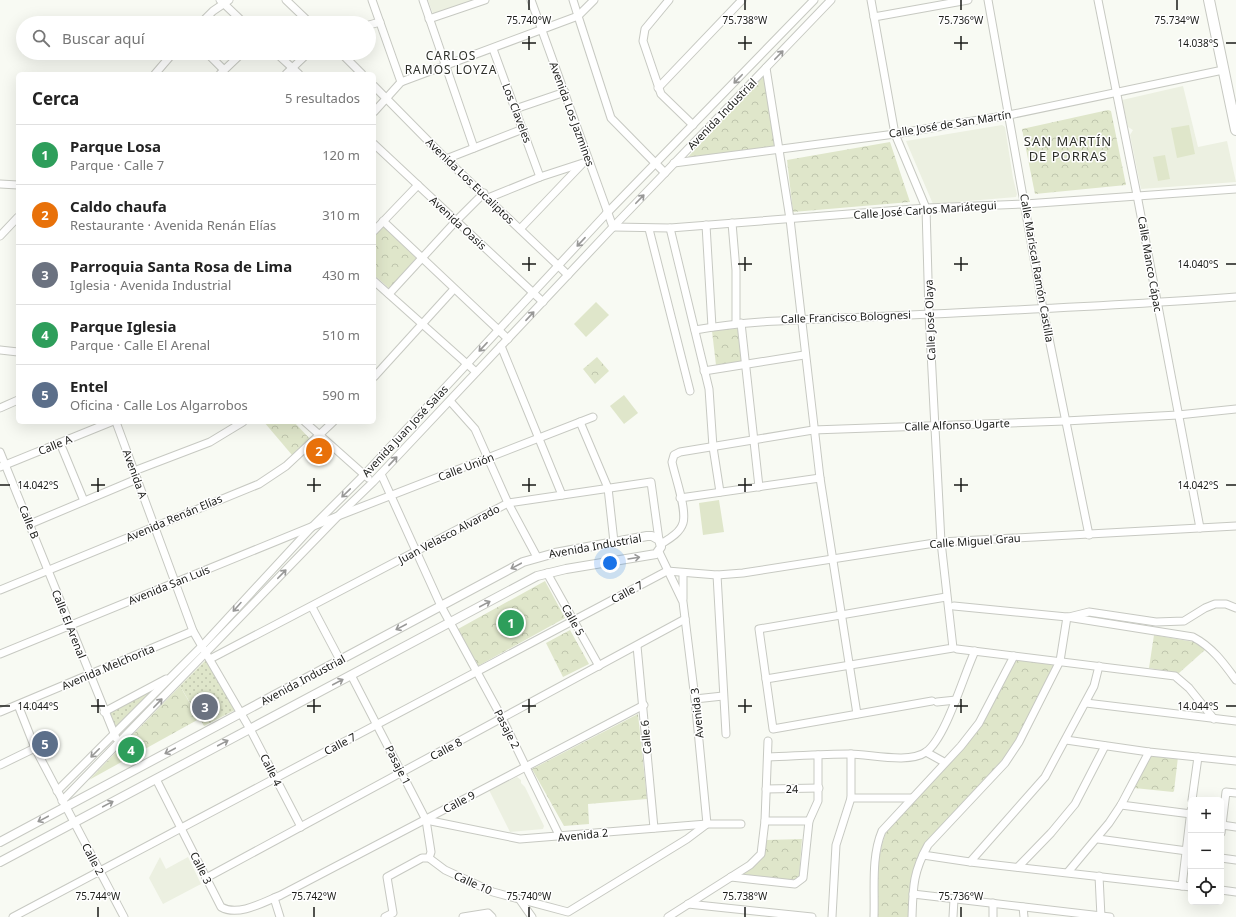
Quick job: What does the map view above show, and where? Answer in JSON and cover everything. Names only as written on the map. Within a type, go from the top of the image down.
[{"type":"main road","points":[[1209,0],[1236,130]]},
{"type":"street","points":[[286,0],[303,16]]},
{"type":"street","points":[[372,0],[401,82]]},
{"type":"street","points":[[423,0],[474,148]]},
{"type":"street","points":[[429,19],[474,2],[485,0]]},
{"type":"street","name":"Avenida Los Jazmines","points":[[531,0],[565,92],[586,161],[613,227]]},
{"type":"street","points":[[573,0],[611,118],[665,174]]},
{"type":"street","points":[[376,110],[401,82],[493,49],[578,16],[594,0]]},
{"type":"street","points":[[669,0],[652,20],[643,35],[643,41],[661,94],[693,125]]},
{"type":"street","points":[[658,88],[742,0]]},
{"type":"street","name":"Avenida Juan José Salas","points":[[57,791],[202,646],[310,528],[364,475],[607,214],[814,0]]},
{"type":"street","name":"Avenida Industrial","points":[[613,227],[831,0]]},
{"type":"street","name":"Calle José Olaya","points":[[871,0],[895,134],[926,208],[929,314],[941,542],[946,597],[955,648]]},
{"type":"street","points":[[874,17],[968,0]]},
{"type":"street","name":"Calle Mariscal Ramón Castilla","points":[[988,0],[1043,309],[1089,535]]},
{"type":"street","name":"Calle Manco Cápac","points":[[1098,0],[1137,195],[1200,528]]},
{"type":"street","points":[[208,16],[224,1],[238,16]]},
{"type":"street","points":[[376,23],[380,22]]},
{"type":"street","name":"Los Claveles","points":[[493,49],[540,176]]},
{"type":"street","points":[[157,72],[167,60]]},
{"type":"street","points":[[213,60],[222,72],[235,60]]},
{"type":"street","points":[[283,60],[297,72]]},
{"type":"street","points":[[288,72],[301,60]]},
{"type":"street","points":[[348,60],[360,72]]},
{"type":"street","points":[[160,68],[164,72]]},
{"type":"street","points":[[766,68],[790,219],[813,430],[857,714]]},
{"type":"street","name":"Calle José de San Martín","points":[[674,163],[895,134],[1009,115],[1223,70]]},
{"type":"street","name":"Avenida Los Eucaliptos","points":[[376,88],[446,158],[568,275]]},
{"type":"street","points":[[515,109],[565,92]]},
{"type":"street","points":[[446,158],[523,130]]},
{"type":"street","name":"Avenida Oasis","points":[[376,149],[418,185],[543,302]]},
{"type":"street","points":[[389,294],[456,220],[486,195],[586,161]]},
{"type":"street","points":[[520,229],[586,161]]},
{"type":"street","points":[[0,184],[16,184]]},
{"type":"street","points":[[376,229],[418,185]]},
{"type":"street","name":"Calle José Carlos Mariátegui","points":[[613,227],[649,229],[670,228],[926,208],[1025,204],[1236,189]]},
{"type":"street","points":[[0,236],[16,219]]},
{"type":"street","points":[[384,221],[508,339]]},
{"type":"street","points":[[732,223],[739,323],[758,487]]},
{"type":"street","points":[[706,225],[712,327]]},
{"type":"street","name":"Avenida Juan José Salas","points":[[64,804],[119,743],[209,656],[261,595],[381,474],[613,227]]},
{"type":"street","points":[[670,228],[709,389],[713,447],[720,492]]},
{"type":"street","points":[[649,229],[690,391]]},
{"type":"street","points":[[376,284],[476,372]]},
{"type":"street","points":[[376,375],[454,289]]},
{"type":"street","name":"Calle Francisco Bolognesi","points":[[695,330],[739,323],[801,318],[1043,309],[1236,297]]},
{"type":"street","points":[[501,346],[562,495]]},
{"type":"street","points":[[0,350],[16,352]]},
{"type":"street","points":[[704,371],[744,363],[804,355]]},
{"type":"street","points":[[0,408],[16,401]]},
{"type":"street","points":[[450,401],[475,429],[508,503],[537,558]]},
{"type":"street","name":"Calle Alfonso Ugarte","points":[[680,498],[672,462],[674,455],[680,452],[753,439],[813,430],[1065,421],[1178,415],[1236,409]]},
{"type":"street","name":"Calle Unión","points":[[338,516],[489,459],[593,417]]},
{"type":"street","points":[[580,422],[608,488],[614,542]]},
{"type":"street","name":"Calle A","points":[[3,466],[106,424]]},
{"type":"street","name":"Avenida A","points":[[117,424],[193,630]]},
{"type":"street","points":[[134,471],[210,442],[240,424]]},
{"type":"street","points":[[307,424],[373,482]]},
{"type":"street","name":"Avenida Renán Elías","points":[[0,590],[259,484],[286,466],[331,424]]},
{"type":"street","points":[[60,443],[84,501]]},
{"type":"street","name":"Calle B","points":[[0,452],[3,466],[30,524],[47,571]]},
{"type":"street","name":"Pasaje 2","points":[[381,474],[392,495],[415,551],[441,606],[502,718],[560,837]]},
{"type":"street","points":[[660,545],[678,530],[682,524],[684,514],[680,498],[820,478]]},
{"type":"street","points":[[30,524],[137,480]]},
{"type":"street","name":"Juan Velasco Alvarado","points":[[209,656],[312,607],[508,503],[650,482],[660,545]]},
{"type":"street","name":"Avenida San Luis","points":[[0,654],[338,516]]},
{"type":"street","name":"Calle Miguel Grau","points":[[667,571],[717,575],[791,567],[941,542],[1236,526]]},
{"type":"street","name":"Avenida Industrial","points":[[0,842],[64,804],[241,713],[523,562],[555,552],[647,536],[652,536],[660,545],[656,554],[537,576],[0,862]]},
{"type":"street","name":"Avenida 3","points":[[660,545],[667,571],[683,602]]},
{"type":"street","name":"Calle El Arenal","points":[[47,571],[71,625],[104,712],[119,743]]},
{"type":"street","name":"Calle 7","points":[[13,917],[667,571]]},
{"type":"street","name":"Calle 5","points":[[547,573],[599,666]]},
{"type":"street","name":"Avenida 3","points":[[683,573],[683,602],[696,699],[708,824]]},
{"type":"street","points":[[717,575],[726,734]]},
{"type":"street","points":[[254,589],[261,595]]},
{"type":"street","points":[[946,597],[759,629],[773,729],[934,701],[956,700]]},
{"type":"street","points":[[1068,617],[1088,612],[1156,622],[1184,622],[1204,608],[1215,604],[1226,604],[1236,608]]},
{"type":"street","points":[[954,606],[1068,617],[1193,637],[1207,644],[1224,662],[1236,680]]},
{"type":"street","points":[[312,607],[340,660]]},
{"type":"street","points":[[912,917],[913,894],[917,868],[923,855],[928,846],[1005,764],[1019,742],[1060,661],[1068,617]]},
{"type":"street","name":"Calle 8","points":[[206,878],[686,619]]},
{"type":"street","name":"Calle 4","points":[[193,630],[250,729],[301,827]]},
{"type":"street","name":"Avenida Melchorita","points":[[0,712],[193,630]]},
{"type":"street","name":"Calle 6","points":[[637,646],[644,705],[654,828]]},
{"type":"street","points":[[766,679],[955,648],[1175,676],[1204,706],[1214,719]]},
{"type":"street","points":[[768,757],[851,754],[890,757],[917,756],[926,752],[935,741],[956,700],[975,651]]},
{"type":"street","points":[[874,917],[875,862],[878,842],[882,831],[944,762],[961,746],[979,723],[1014,656]]},
{"type":"street","points":[[970,862],[1045,777],[1086,703],[1094,686],[1099,666]]},
{"type":"street","points":[[104,712],[173,675]]},
{"type":"street","name":"Pasaje 1","points":[[351,675],[426,820],[431,852],[429,858]]},
{"type":"street","points":[[696,699],[723,696]]},
{"type":"street","points":[[1086,703],[1236,721]]},
{"type":"street","name":"Calle 2","points":[[18,705],[35,748],[124,917]]},
{"type":"street","name":"Calle 9","points":[[274,898],[644,705]]},
{"type":"street","points":[[1197,717],[1204,706]]},
{"type":"street","points":[[1066,740],[1148,752],[1236,761]]},
{"type":"street","points":[[668,917],[756,861],[761,854],[765,822],[768,741]]},
{"type":"street","points":[[1018,868],[1051,833],[1075,804],[1105,746]]},
{"type":"street","points":[[0,765],[35,748]]},
{"type":"street","points":[[926,752],[944,762]]},
{"type":"street","points":[[1068,872],[1098,839],[1121,805],[1148,752]]},
{"type":"street","points":[[832,917],[836,845],[851,798],[851,754]]},
{"type":"street","points":[[731,877],[795,884],[803,878],[809,821],[818,801],[818,755]]},
{"type":"street","points":[[1192,797],[1198,757]]},
{"type":"street","name":"Calle 3","points":[[156,779],[221,907],[226,910],[241,909],[274,898]]},
{"type":"street","name":"24","points":[[766,789],[819,788]]},
{"type":"street","points":[[1224,807],[1226,792],[1236,793]]},
{"type":"street","points":[[851,798],[911,798]]},
{"type":"street","points":[[1121,805],[1188,814]]},
{"type":"street","name":"Avenida 2","points":[[426,820],[520,839],[708,824],[741,824]]},
{"type":"street","points":[[765,822],[809,821]]},
{"type":"street","name":"Calle 10","points":[[429,858],[445,870],[486,889],[569,914],[708,824]]},
{"type":"street","points":[[1224,829],[1236,827]]},
{"type":"street","points":[[1182,886],[1189,833]]},
{"type":"street","points":[[1098,839],[1187,851]]},
{"type":"street","points":[[923,855],[1018,868],[1068,872],[1188,887]]},
{"type":"street","points":[[385,917],[393,913],[386,877],[422,858],[429,858]]},
{"type":"street","points":[[1224,858],[1236,860]]},
{"type":"street","points":[[1099,876],[1101,916]]},
{"type":"street","points":[[1224,890],[1236,892]]},
{"type":"street","points":[[913,894],[993,903],[1063,914],[1110,917]]},
{"type":"street","points":[[274,898],[280,917]]},
{"type":"street","points":[[954,899],[954,917]]},
{"type":"street","points":[[520,900],[532,917]]},
{"type":"street","points":[[993,903],[993,917]]},
{"type":"street","points":[[688,904],[812,917]]},
{"type":"street","points":[[1023,907],[1024,917]]},
{"type":"street","points":[[463,917],[488,913],[492,917]]},
{"type":"shaded area","points":[[428,0],[471,0],[472,1],[433,14]]},
{"type":"shaded area","points":[[1183,86],[1198,147],[1227,141],[1236,182],[1141,189],[1130,135],[1133,130],[1128,127],[1122,100]]},
{"type":"shaded area","points":[[1002,125],[1005,127],[1017,194],[1016,197],[933,204],[906,141]]},
{"type":"shaded area","points":[[517,777],[521,780],[521,783],[525,787],[544,826],[543,829],[510,832],[489,790]]},
{"type":"shaded area","points":[[160,857],[166,869],[188,857],[201,884],[163,904],[149,878]]},
{"type":"green space","points":[[764,76],[775,147],[688,157]]},
{"type":"green space","points":[[1108,110],[1111,111],[1126,185],[1035,194],[1022,129]]},
{"type":"green space","points":[[1189,125],[1195,154],[1177,158],[1171,128]]},
{"type":"green space","points":[[890,142],[910,202],[793,212],[787,160]]},
{"type":"green space","points":[[1165,155],[1170,179],[1158,181],[1153,157]]},
{"type":"green space","points":[[383,226],[418,260],[390,289],[376,277],[376,234]]},
{"type":"green space","points":[[596,302],[609,315],[586,337],[574,324]]},
{"type":"green space","points":[[739,327],[742,362],[716,365],[712,331]]},
{"type":"green space","points":[[597,357],[609,371],[595,384],[583,369]]},
{"type":"green space","points":[[624,395],[638,413],[624,424],[610,406]]},
{"type":"green space","points":[[266,424],[296,424],[310,439],[292,455]]},
{"type":"green space","points":[[719,500],[724,532],[703,535],[699,503]]},
{"type":"green space","points":[[545,581],[565,618],[478,666],[458,629]]},
{"type":"green space","points":[[570,630],[589,664],[563,677],[546,643]]},
{"type":"green space","points":[[1154,635],[1194,642],[1206,649],[1179,673],[1149,668]]},
{"type":"green space","points":[[206,660],[235,710],[204,726],[180,686]],"holes":[[[213,694],[216,700],[204,714],[194,698]]]},
{"type":"green space","points":[[1015,660],[1052,663],[1054,666],[1012,748],[985,781],[926,843],[917,858],[912,874],[910,917],[877,917],[877,883],[879,861],[888,828],[977,730]]},
{"type":"green space","points":[[163,682],[115,730],[107,714]]},
{"type":"green space","points":[[180,686],[199,719],[89,780]]},
{"type":"green space","points":[[638,714],[647,799],[588,804],[589,824],[564,826],[532,769]]},
{"type":"green space","points":[[1150,756],[1178,757],[1173,792],[1134,788]]},
{"type":"green space","points":[[802,839],[799,878],[797,881],[742,875],[749,866],[757,861],[763,854],[766,840]]},
{"type":"place","name":"Caldo chaufa","points":[[319,451]]},
{"type":"place","name":"Parque Losa","points":[[511,623]]},
{"type":"place","name":"Parroquia Santa Rosa de Lima","points":[[205,707]]},
{"type":"place","name":"Entel","points":[[45,744]]},
{"type":"place","name":"Parque Iglesia","points":[[131,750]]},
{"type":"district","name":"CARLOS RAMOS LOYZA","points":[[451,63]]},
{"type":"district","name":"SAN MARTÍN DE PORRAS","points":[[1068,148]]}]
